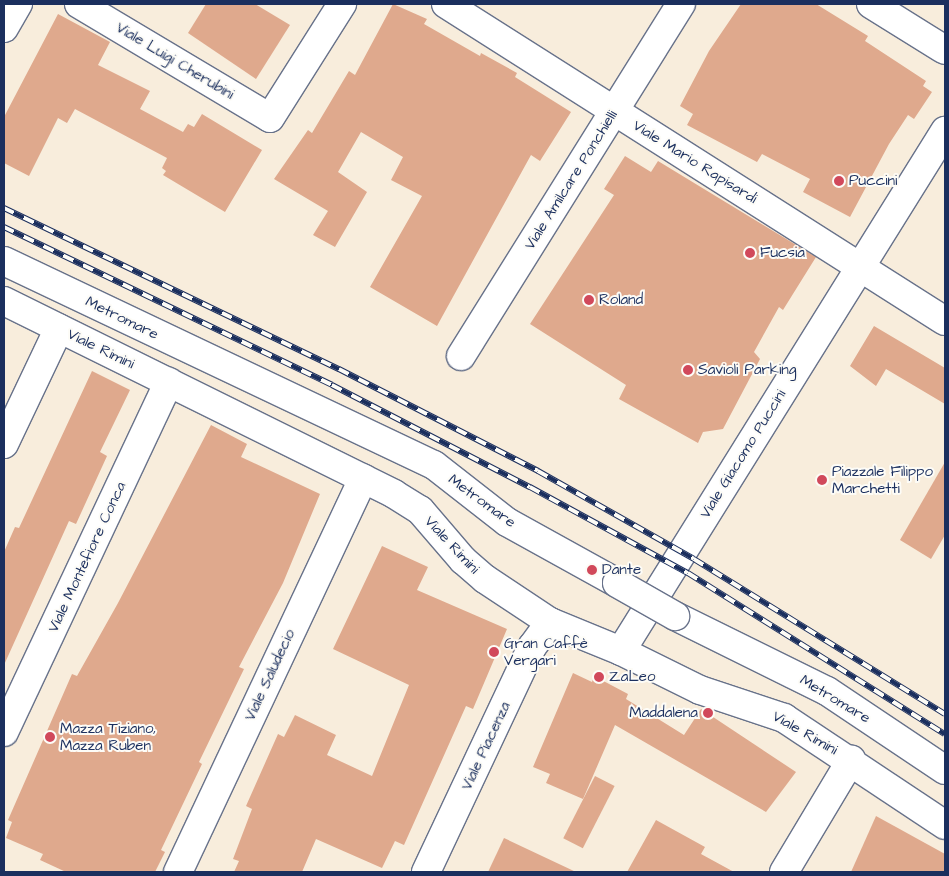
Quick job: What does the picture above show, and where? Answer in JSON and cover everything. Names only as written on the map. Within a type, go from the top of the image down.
[{"type":"street","points":[[4,28],[18,4]]},
{"type":"street","name":"Viale Luigi Cherubini","points":[[79,4],[270,118],[342,4]]},
{"type":"street","name":"Viale Mario Rapisardi","points":[[446,4],[945,321]]},
{"type":"street","name":"Viale Amilcare Ponchielli","points":[[461,356],[681,4]]},
{"type":"street","points":[[872,4],[945,50]]},
{"type":"street","name":"Viale Giacomo Puccini","points":[[621,652],[767,435],[860,267],[945,131]]},
{"type":"street","name":"Metromare","points":[[4,261],[434,465],[507,522],[675,616],[827,691],[945,770]]},
{"type":"street","name":"Viale Rimini","points":[[4,301],[363,478],[420,510],[463,560],[485,579],[550,622],[621,652],[700,690],[784,718],[851,760],[945,826]]},
{"type":"street","points":[[4,444],[59,328]]},
{"type":"street","name":"Viale Montefiore Conca","points":[[4,732],[169,382]]},
{"type":"street","name":"Viale Saludecio","points":[[178,872],[363,478]]},
{"type":"street","name":"Viale Piacenza","points":[[426,872],[532,647],[550,622]]},
{"type":"street","points":[[784,872],[851,760]]},
{"type":"building","points":[[206,4],[255,4],[290,25],[256,79],[188,33]]},
{"type":"building","points":[[393,4],[427,19],[424,24],[480,56],[481,53],[517,73],[515,77],[571,112],[540,161],[531,155],[437,326],[370,287],[422,196],[391,180],[403,157],[361,132],[338,172],[367,192],[335,247],[313,235],[328,211],[274,179],[308,130],[312,133],[349,71],[355,75]]},
{"type":"building","points":[[741,4],[816,4],[868,36],[865,41],[926,81],[923,86],[932,92],[914,119],[908,115],[889,144],[850,217],[803,192],[810,179],[762,154],[757,162],[687,125],[693,114],[680,106],[709,51]]},
{"type":"building","points":[[58,14],[110,42],[98,65],[150,91],[140,109],[183,132],[188,124],[194,127],[202,114],[262,150],[225,212],[163,175],[166,171],[162,168],[167,158],[75,109],[67,123],[58,118],[29,176],[4,163],[4,117]]},
{"type":"building","points":[[625,156],[651,172],[658,161],[816,257],[783,310],[779,307],[754,352],[760,359],[723,429],[703,432],[698,443],[619,399],[626,385],[530,324],[614,195],[604,189]]},
{"type":"building","points":[[874,326],[945,368],[945,404],[886,369],[876,386],[850,366]]},
{"type":"building","points":[[92,371],[130,390],[100,452],[107,456],[76,524],[69,521],[4,665],[4,552],[15,527],[19,528]]},
{"type":"building","points":[[211,425],[247,444],[241,457],[320,494],[283,583],[239,667],[244,669],[199,762],[202,764],[161,850],[165,852],[155,872],[66,872],[40,860],[43,854],[6,838],[12,822],[8,820],[72,674],[77,676],[118,603]]},
{"type":"building","points":[[945,462],[945,535],[931,559],[900,540]]},
{"type":"building","points":[[382,546],[428,567],[417,590],[507,629],[473,709],[466,706],[404,845],[395,841],[382,868],[316,839],[302,872],[234,872],[239,861],[233,859],[252,809],[246,806],[278,734],[284,737],[295,715],[336,735],[327,755],[372,776],[409,685],[333,649]]},
{"type":"building","points":[[573,673],[592,682],[594,676],[628,694],[626,699],[684,735],[701,709],[796,772],[766,812],[615,725],[583,799],[546,783],[550,774],[533,767]]},
{"type":"building","points":[[595,776],[615,786],[583,848],[563,838]]},
{"type":"building","points":[[876,816],[945,854],[945,872],[851,872]]},
{"type":"building","points":[[656,820],[705,847],[701,854],[734,872],[627,872]]},
{"type":"building","points":[[504,838],[576,872],[488,872]]},
{"type":"railway","points":[[4,208],[339,369],[538,471],[694,559],[945,714]]},
{"type":"railway","points":[[4,227],[332,385],[530,487],[688,573],[945,734]]},
{"type":"place","name":"Puccini","points":[[839,181]]},
{"type":"place","name":"Fucsia","points":[[750,253]]},
{"type":"place","name":"Roland","points":[[589,300]]},
{"type":"place","name":"Savioli Parking","points":[[688,370]]},
{"type":"place","name":"Piazzale Filippo Marchetti","points":[[822,480]]},
{"type":"place","name":"Dante","points":[[592,570]]},
{"type":"place","name":"Gran Caffè Vergari","points":[[494,652]]},
{"type":"place","name":"ZaLeo","points":[[599,677]]},
{"type":"place","name":"Maddalena","points":[[708,713]]},
{"type":"place","name":"Mazza Tiziano, Mazza Ruben","points":[[50,737]]}]
